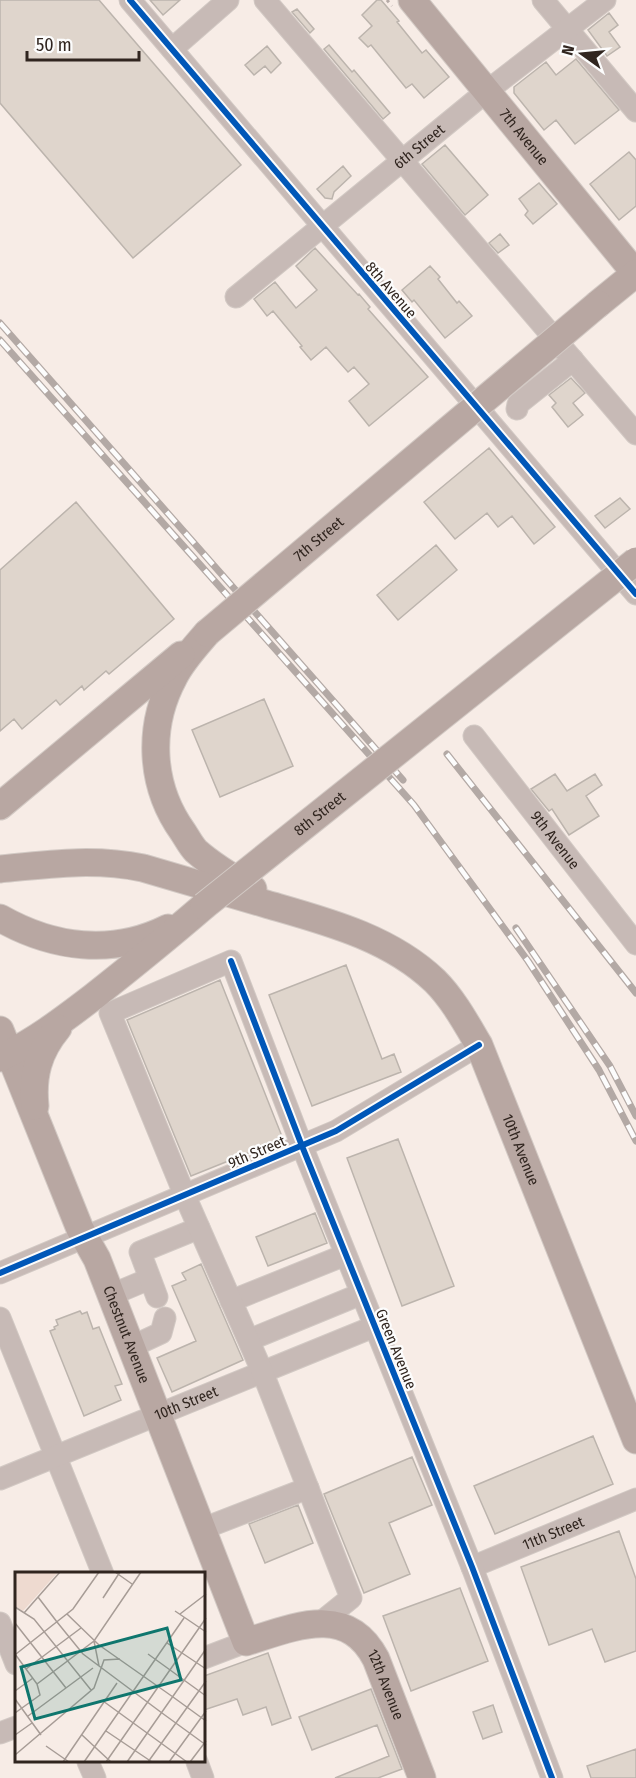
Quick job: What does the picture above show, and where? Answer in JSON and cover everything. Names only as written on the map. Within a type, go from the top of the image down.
[{"type":"main road","name":"7th Avenue","points":[[412,0],[636,273]]},
{"type":"main road","name":"7th Street","points":[[0,806],[636,273]]},
{"type":"main road","name":"8th Street","points":[[3,1047],[38,1038],[138,962],[204,906],[636,561]]},
{"type":"main road","points":[[207,633],[188,655],[173,678],[160,712],[155,750],[158,782],[172,817],[195,849],[224,873],[264,895],[328,922]]},
{"type":"main road","points":[[0,798],[43,769]]},
{"type":"main road","points":[[0,869],[88,861],[116,862],[328,922]]},
{"type":"main road","points":[[0,918],[36,936],[66,944],[96,947],[129,942],[158,933],[204,906]]},
{"type":"main road","name":"10th Avenue","points":[[328,922],[351,929],[386,946],[411,962],[435,982],[459,1011],[478,1045],[636,1440]]},
{"type":"main road","points":[[38,1125],[34,1080],[36,1065],[43,1049],[66,1017]]},
{"type":"main road","name":"Chestnut Avenue","points":[[3,1047],[38,1125],[84,1239],[97,1259],[246,1642]]},
{"type":"main road","points":[[246,1642],[288,1629],[320,1623]]},
{"type":"main road","name":"12th Avenue","points":[[320,1623],[344,1626],[358,1634],[368,1644],[423,1778]]},
{"type":"street","name":"8th Avenue","points":[[130,0],[636,594]]},
{"type":"street","points":[[172,49],[228,0]]},
{"type":"street","points":[[265,0],[636,434]]},
{"type":"street","points":[[543,0],[636,111]]},
{"type":"street","name":"6th Street","points":[[236,297],[487,91],[605,0]]},
{"type":"street","points":[[517,409],[518,404],[573,360]]},
{"type":"street","name":"9th Avenue","points":[[474,736],[636,943]]},
{"type":"street","name":"Green Avenue","points":[[185,1196],[110,1013],[231,961],[373,1326],[472,1567],[552,1778]]},
{"type":"street","name":"9th Street","points":[[0,1273],[336,1131],[478,1045]]},
{"type":"street","points":[[185,1196],[262,1371],[351,1598],[320,1623]]},
{"type":"street","points":[[111,1295],[153,1288],[140,1252],[199,1228]]},
{"type":"street","points":[[231,1301],[345,1255]]},
{"type":"street","points":[[249,1340],[361,1294]]},
{"type":"street","points":[[0,1318],[102,1572]]},
{"type":"street","points":[[131,1347],[161,1333],[165,1318]]},
{"type":"street","name":"10th Street","points":[[0,1479],[373,1326]]},
{"type":"street","points":[[202,1529],[308,1488]]},
{"type":"street","name":"11th Street","points":[[472,1567],[636,1499]]},
{"type":"street","points":[[0,1623],[15,1661]]},
{"type":"street","points":[[206,1657],[246,1642]]},
{"type":"street","points":[[0,1733],[15,1727]]},
{"type":"street","points":[[89,1763],[94,1778]]},
{"type":"street","points":[[198,1763],[203,1778]]},
{"type":"building","points":[[0,0],[99,0],[241,165],[133,258],[0,103]]},
{"type":"building","points":[[150,0],[180,0],[163,15]]},
{"type":"building","points":[[377,0],[381,0],[399,21],[397,22],[422,53],[426,50],[449,77],[424,98],[412,84],[406,88],[371,45],[368,47],[359,38],[372,26],[362,15]]},
{"type":"building","points":[[297,9],[314,29],[310,33],[292,12]]},
{"type":"building","points":[[609,13],[618,25],[609,32],[620,47],[607,56],[588,30]]},
{"type":"building","points":[[329,45],[352,72],[354,70],[390,113],[383,119],[324,49]]},
{"type":"building","points":[[267,46],[281,63],[271,73],[265,66],[254,75],[245,65]]},
{"type":"building","points":[[576,59],[619,110],[575,144],[556,120],[544,130],[514,93],[514,87],[546,62],[556,75]]},
{"type":"building","points":[[445,145],[488,195],[465,215],[422,164]]},
{"type":"building","points":[[629,152],[636,160],[636,206],[619,220],[590,184]]},
{"type":"building","points":[[343,166],[351,176],[334,192],[332,199],[325,198],[317,189]]},
{"type":"building","points":[[539,183],[557,204],[533,224],[525,215],[528,211],[519,199]]},
{"type":"building","points":[[500,234],[509,245],[498,253],[489,243]]},
{"type":"building","points":[[315,248],[359,294],[370,307],[368,309],[428,377],[369,426],[349,401],[369,384],[354,367],[348,372],[326,347],[311,360],[273,311],[267,316],[254,299],[275,282],[296,308],[317,290],[296,266]]},
{"type":"building","points":[[430,266],[457,303],[459,301],[472,316],[445,338],[414,300],[412,302],[402,290]]},
{"type":"building","points":[[571,378],[585,393],[573,403],[583,415],[568,427],[552,407],[556,403],[549,395]]},
{"type":"building","points":[[489,448],[555,527],[534,544],[512,516],[498,527],[487,513],[455,539],[424,502]]},
{"type":"building","points":[[620,498],[630,509],[605,528],[595,516]]},
{"type":"building","points":[[76,502],[174,619],[109,674],[106,671],[84,690],[82,686],[60,705],[56,700],[22,729],[14,719],[0,731],[0,570]]},
{"type":"building","points":[[436,545],[457,570],[398,620],[377,595]]},
{"type":"building","points":[[264,699],[293,766],[220,797],[192,730]]},
{"type":"building","points":[[555,774],[567,791],[595,774],[602,785],[586,796],[599,816],[569,835],[552,809],[549,811],[531,789]]},
{"type":"building","points":[[346,965],[382,1059],[394,1054],[401,1072],[312,1106],[269,995]]},
{"type":"building","points":[[220,980],[283,1139],[191,1176],[127,1020]]},
{"type":"building","points":[[398,1139],[454,1286],[402,1306],[347,1158]]},
{"type":"building","points":[[315,1213],[327,1243],[268,1266],[256,1237]]},
{"type":"building","points":[[201,1264],[243,1360],[172,1392],[157,1358],[196,1341],[172,1286],[186,1280],[182,1273]]},
{"type":"building","points":[[80,1311],[82,1314],[87,1312],[93,1329],[99,1327],[122,1384],[115,1386],[121,1400],[84,1416],[50,1331],[58,1325],[56,1320]]},
{"type":"building","points":[[593,1436],[613,1484],[495,1534],[474,1486]]},
{"type":"building","points":[[412,1457],[432,1505],[389,1523],[410,1574],[364,1593],[324,1494]]},
{"type":"building","points":[[298,1505],[313,1543],[265,1563],[249,1524]]},
{"type":"building","points":[[619,1531],[636,1579],[636,1651],[605,1662],[592,1629],[549,1645],[521,1567]]},
{"type":"building","points":[[460,1588],[488,1661],[411,1691],[383,1616]]},
{"type":"building","points":[[268,1653],[291,1718],[272,1725],[266,1707],[243,1715],[237,1699],[206,1709],[206,1675]]},
{"type":"building","points":[[371,1689],[402,1769],[378,1778],[335,1778],[389,1756],[377,1725],[312,1750],[299,1717]]},
{"type":"building","points":[[493,1705],[502,1732],[483,1739],[473,1712]]},
{"type":"building","points":[[636,1749],[636,1778],[591,1778],[587,1766]]},
{"type":"railway","points":[[0,323],[403,780]]},
{"type":"railway","points":[[0,340],[414,805],[528,961],[599,1070],[636,1141]]},
{"type":"railway","points":[[447,754],[636,993]]},
{"type":"railway","points":[[516,928],[610,1066],[636,1116]]},
{"type":"cycle path","points":[[130,0],[636,594]]},
{"type":"cycle path","points":[[231,961],[302,1146],[472,1567],[552,1778]]},
{"type":"cycle path","points":[[0,1273],[336,1131],[479,1045]]}]
